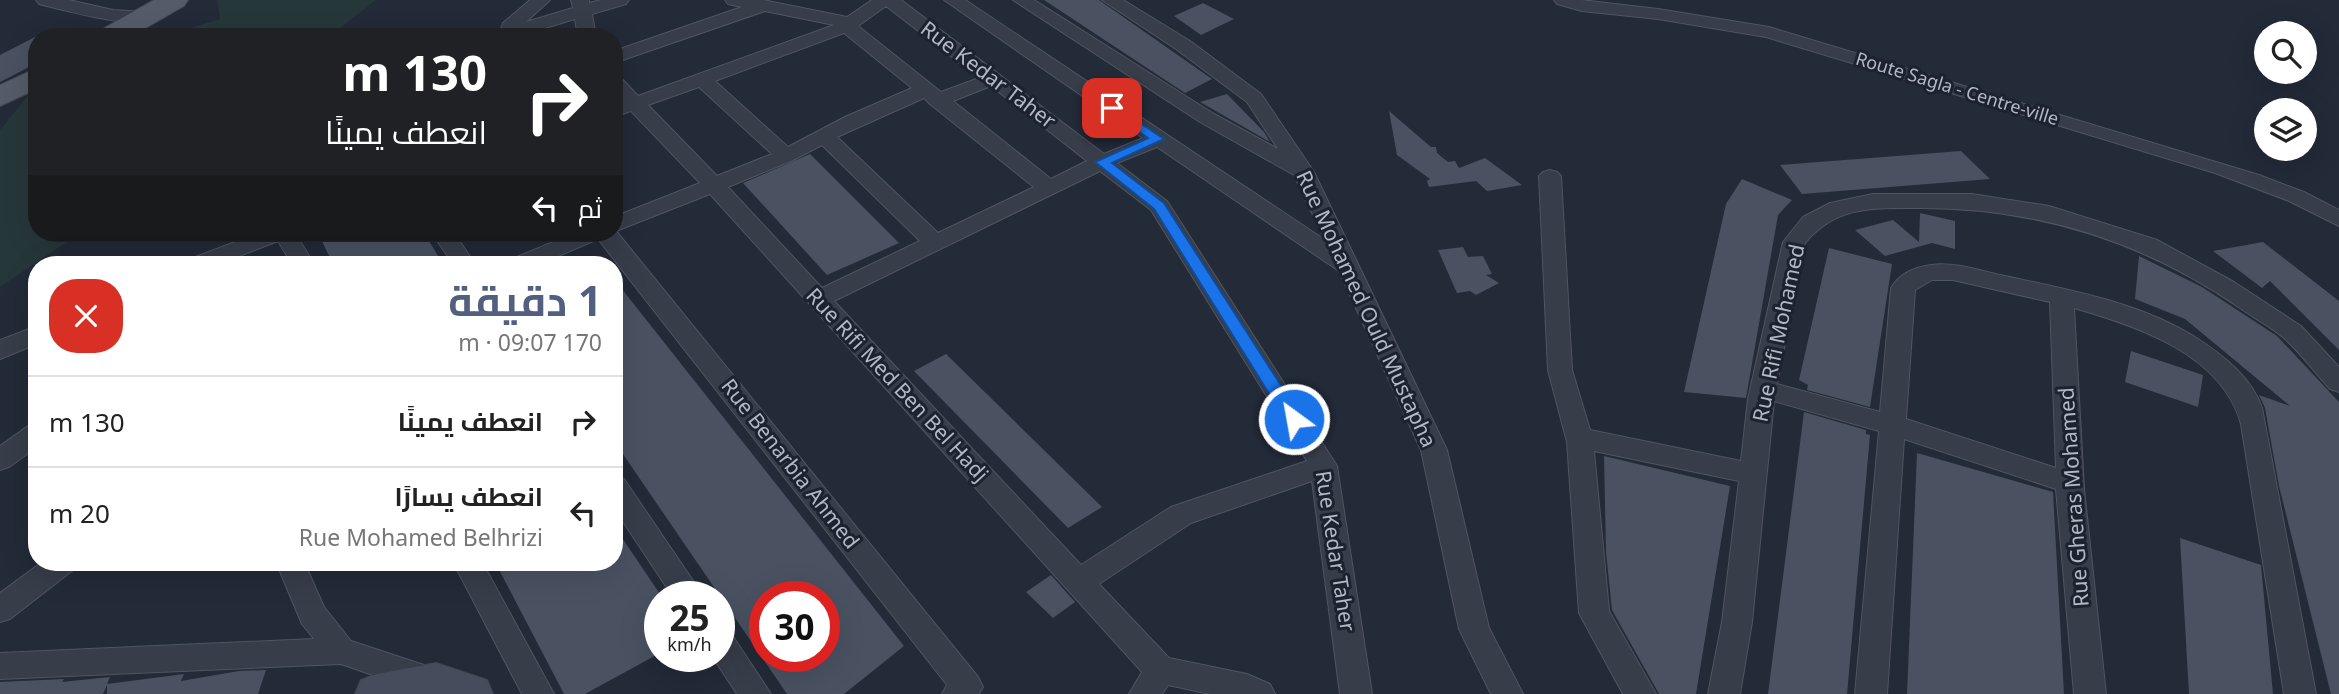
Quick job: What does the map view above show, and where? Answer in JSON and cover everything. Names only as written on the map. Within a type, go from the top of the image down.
[{"type":"main road","points":[[125,28],[174,0]]},
{"type":"main road","points":[[0,97],[28,81]]},
{"type":"street","points":[[45,0],[113,15],[145,17]]},
{"type":"street","points":[[508,28],[541,0]]},
{"type":"street","points":[[520,28],[580,5],[620,0]]},
{"type":"street","points":[[734,0],[838,19],[1049,188]]},
{"type":"street","points":[[626,107],[847,26],[883,0]]},
{"type":"street","name":"Rue Kedar Taher","points":[[891,0],[1159,206],[1324,466],[1356,694]]},
{"type":"street","points":[[953,0],[1347,267]]},
{"type":"street","points":[[1022,0],[1207,118],[1303,172]]},
{"type":"street","name":"Rue Mohamed Ould Mustapha","points":[[1111,0],[1183,45],[1254,99],[1303,172],[1402,376],[1434,450],[1474,629],[1507,694]]},
{"type":"street","name":"Route Sagla - Centre-ville","points":[[1563,0],[1582,6],[1658,14],[1769,32],[2222,169],[2272,187],[2339,219]]},
{"type":"street","points":[[580,5],[585,28]]},
{"type":"street","points":[[623,54],[764,5]]},
{"type":"street","points":[[702,79],[786,156]]},
{"type":"street","points":[[623,221],[786,156],[852,121],[931,95],[993,79]]},
{"type":"street","name":"Rue Rifi Med Ben Bel Hadj","points":[[626,107],[714,185],[1078,582],[1152,682]]},
{"type":"street","points":[[826,137],[935,243]]},
{"type":"street","points":[[819,299],[1102,162],[1158,139]]},
{"type":"street","points":[[1550,176],[1560,370],[1579,438],[1594,613],[1640,694]]},
{"type":"street","name":"Rue Rifi Mohamed","points":[[1724,694],[1737,622],[1763,389],[1794,242],[1811,222],[1838,208],[1873,201],[1972,201],[2049,214],[2149,246],[2226,287],[2292,332],[2339,383]]},
{"type":"street","points":[[219,256],[257,242]]},
{"type":"street","points":[[539,256],[573,242]]},
{"type":"street","name":"Rue Benarbia Ahmed","points":[[612,242],[966,692]]},
{"type":"street","points":[[1871,694],[1903,288],[1909,279],[1928,272],[1953,272],[2144,321],[2186,341],[2221,367],[2245,396],[2254,424],[2300,694]]},
{"type":"street","name":"Rue Gheras Mohamed","points":[[2062,299],[2070,483],[2090,694]]},
{"type":"street","points":[[0,350],[28,338]]},
{"type":"street","points":[[1763,389],[1893,425],[2070,483]]},
{"type":"street","points":[[1579,438],[1753,474]]},
{"type":"street","points":[[0,460],[28,440]]},
{"type":"street","points":[[1078,582],[1181,515],[1324,466]]},
{"type":"street","points":[[623,499],[678,581]]},
{"type":"street","points":[[0,610],[51,571]]},
{"type":"street","points":[[294,571],[313,615],[341,651]]},
{"type":"street","points":[[472,571],[538,694]]},
{"type":"street","points":[[0,666],[341,651],[454,688]]},
{"type":"street","points":[[735,665],[755,694]]},
{"type":"street","points":[[1152,682],[1247,688],[1259,694]]},
{"type":"street","points":[[377,694],[454,688]]},
{"type":"shaded area","points":[[217,0],[376,0],[340,28],[190,28],[220,19]]},
{"type":"shaded area","points":[[28,96],[28,242],[67,242],[46,256],[28,256],[28,268],[0,287],[0,130]]},
{"type":"building","points":[[1044,0],[1099,0],[1212,79],[1185,93]]},
{"type":"building","points":[[1203,3],[1234,19],[1201,35],[1174,16]]},
{"type":"building","points":[[28,41],[28,68],[0,82],[0,55]]},
{"type":"building","points":[[1227,94],[1264,132],[1270,142],[1200,102]]},
{"type":"building","points":[[1389,111],[1431,147],[1436,147],[1437,153],[1448,162],[1455,161],[1459,168],[1485,158],[1522,185],[1487,191],[1476,181],[1429,187],[1427,181],[1430,179],[1397,155]]},
{"type":"building","points":[[1961,151],[1990,179],[1802,194],[1780,165]]},
{"type":"building","points":[[810,154],[899,243],[827,275],[743,183]]},
{"type":"building","points":[[1742,179],[1792,200],[1778,215],[1746,398],[1684,392],[1726,204]]},
{"type":"building","points":[[1920,213],[1955,221],[1955,249],[1932,243],[1885,256],[1855,230],[1893,220],[1919,242]]},
{"type":"building","points":[[322,242],[430,242],[438,256],[329,256]]},
{"type":"building","points":[[2263,242],[2339,301],[2339,350],[2270,281],[2262,288],[2213,251]]},
{"type":"building","points":[[1463,247],[1468,257],[1483,256],[1492,274],[1486,275],[1499,283],[1476,295],[1470,291],[1457,293],[1438,250]]},
{"type":"building","points":[[1829,248],[1892,264],[1870,407],[1807,390],[1808,385],[1799,380]]},
{"type":"building","points":[[2139,256],[2202,287],[2277,336],[2339,402],[2339,694],[2331,694],[2279,486],[2265,408],[2259,395],[2290,406],[2185,319],[2135,299]]},
{"type":"building","points":[[623,290],[904,646],[844,694],[787,694],[772,672],[840,672],[840,581],[749,581],[749,638],[735,618],[735,581],[710,581],[623,454]]},
{"type":"building","points":[[2131,351],[2203,375],[2198,407],[2125,382]]},
{"type":"building","points":[[946,354],[1102,507],[1068,528],[914,371]]},
{"type":"building","points":[[1804,412],[1866,430],[1866,434],[1870,435],[1847,694],[1768,694]]},
{"type":"building","points":[[1917,453],[2053,492],[2064,694],[1907,694]]},
{"type":"building","points":[[1604,456],[1730,486],[1696,694],[1659,694],[1612,610],[1606,552]]},
{"type":"building","points":[[2180,538],[2261,565],[2273,694],[2189,694]]},
{"type":"building","points":[[623,539],[651,581],[644,581],[644,662],[585,694],[564,694],[500,571],[623,571]]},
{"type":"building","points":[[1051,575],[1075,602],[1053,618],[1026,592]]},
{"type":"building","points":[[266,670],[258,694],[107,694],[107,685],[103,694],[0,694],[0,682],[64,679],[62,682],[110,677],[107,684],[184,674],[181,681],[239,671]]},
{"type":"route","points":[[1112,108],[1158,139],[1102,162],[1159,206],[1294,419]]}]
